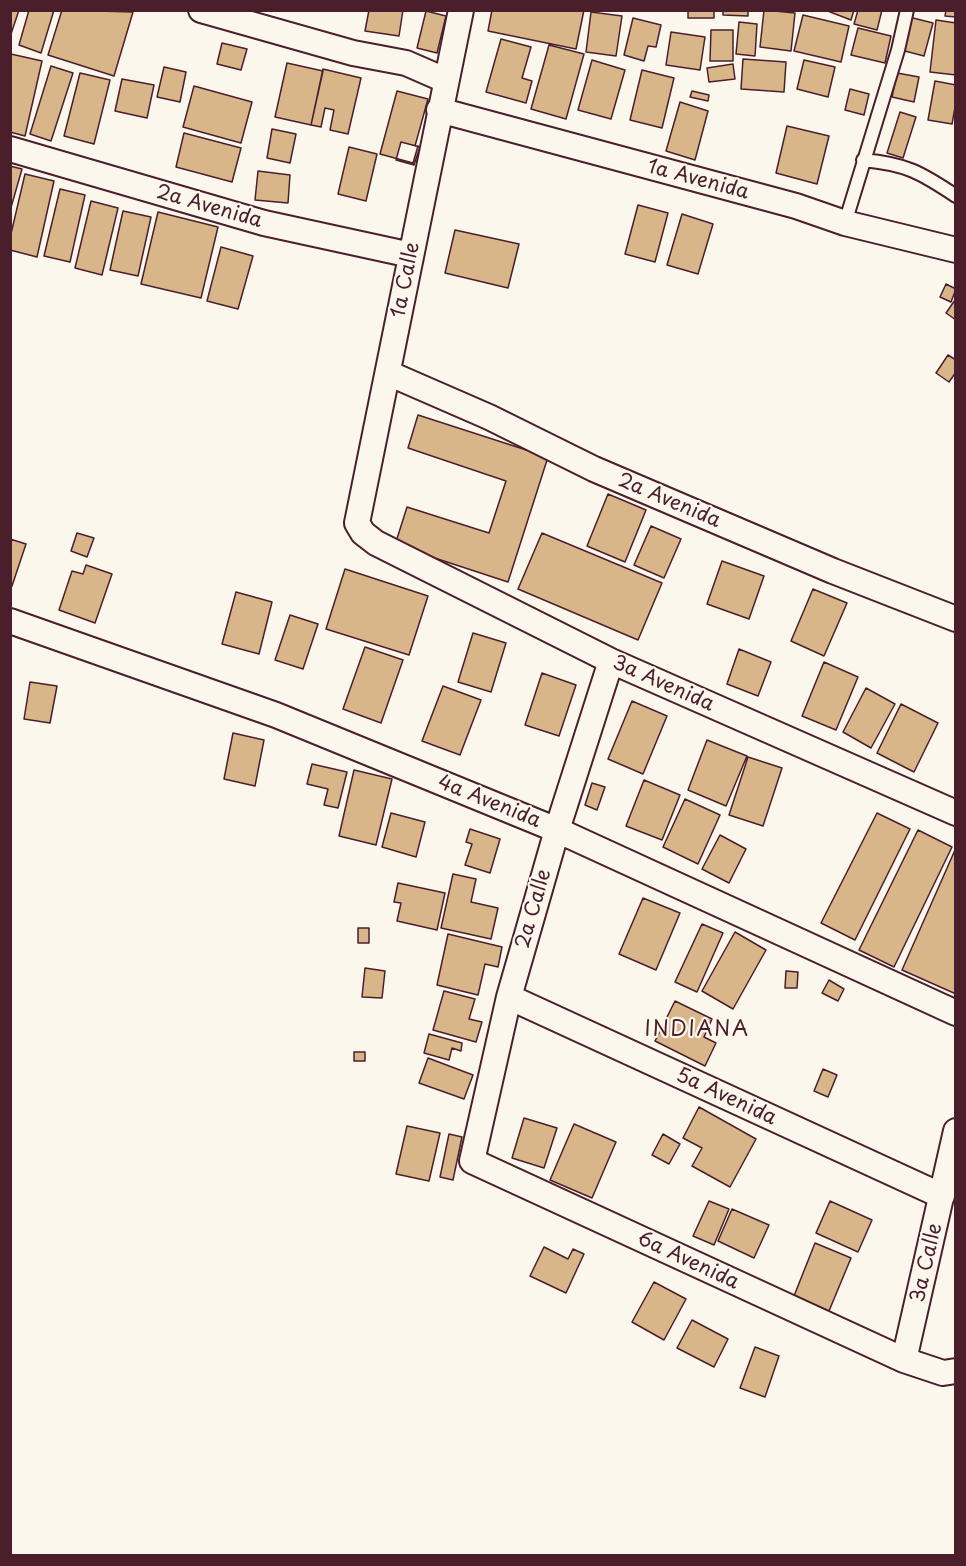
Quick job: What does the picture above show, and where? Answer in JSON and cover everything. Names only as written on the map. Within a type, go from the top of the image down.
[{"type":"street","points":[[201,10],[353,53],[406,63],[445,80]]},
{"type":"street","name":"1a Calle","points":[[376,543],[363,533],[357,523],[461,10]]},
{"type":"street","name":"1a Avenida","points":[[439,110],[796,206],[845,223],[956,250]]},
{"type":"street","name":"2a Avenida","points":[[10,149],[264,223],[411,255]]},
{"type":"street","name":"2a Avenida","points":[[388,373],[489,417],[605,473],[833,571],[956,619]]},
{"type":"street","name":"3a Avenida","points":[[376,543],[611,662],[956,813]]},
{"type":"street","name":"4a Avenida","points":[[10,621],[276,715],[557,830],[956,1013]]},
{"type":"street","name":"2a Calle","points":[[472,1161],[509,997],[557,830],[611,662]]},
{"type":"street","name":"5a Avenida","points":[[509,997],[942,1196]]},
{"type":"street","name":"3a Calle","points":[[904,1360],[956,1131]]},
{"type":"street","name":"6a Avenida","points":[[472,1161],[904,1360],[943,1373],[956,1371]]},
{"type":"lane","points":[[845,223],[898,50],[907,10]]},
{"type":"lane","points":[[863,159],[894,163],[925,175],[956,196]]},
{"type":"building","points":[[10,10],[19,10],[10,37]]},
{"type":"building","points":[[29,10],[54,10],[41,53],[19,45]]},
{"type":"building","points":[[62,10],[133,12],[114,76],[48,55]]},
{"type":"building","points":[[369,10],[403,10],[399,36],[365,31]]},
{"type":"building","points":[[492,10],[584,10],[576,49],[488,31]]},
{"type":"building","points":[[688,10],[714,10],[714,18],[688,18]]},
{"type":"building","points":[[723,10],[748,10],[748,16],[723,15]]},
{"type":"building","points":[[764,10],[795,13],[791,51],[760,47]]},
{"type":"building","points":[[825,10],[854,10],[851,20]]},
{"type":"building","points":[[858,10],[882,10],[877,30],[854,24]]},
{"type":"building","points":[[946,10],[956,10],[956,17],[945,16]]},
{"type":"building","points":[[426,11],[446,16],[437,53],[417,48]]},
{"type":"building","points":[[591,12],[622,16],[616,56],[586,52]]},
{"type":"building","points":[[803,15],[849,26],[841,62],[794,51]]},
{"type":"building","points":[[909,17],[933,23],[924,56],[901,50]]},
{"type":"building","points":[[633,18],[661,25],[656,47],[648,46],[644,61],[624,55]]},
{"type":"building","points":[[936,20],[956,23],[956,75],[930,72]]},
{"type":"building","points":[[739,22],[757,24],[755,56],[736,54]]},
{"type":"building","points":[[858,28],[891,36],[885,63],[851,55]]},
{"type":"building","points":[[711,30],[733,30],[733,61],[710,61]]},
{"type":"building","points":[[671,32],[705,37],[700,70],[666,65]]},
{"type":"building","points":[[501,39],[531,47],[522,78],[532,81],[526,103],[486,92]]},
{"type":"building","points":[[222,43],[247,49],[241,70],[217,64]]},
{"type":"building","points":[[549,45],[584,54],[566,119],[531,109]]},
{"type":"building","points":[[11,54],[42,61],[25,136],[10,132]]},
{"type":"building","points":[[743,59],[786,62],[784,92],[741,89]]},
{"type":"building","points":[[592,60],[625,70],[611,119],[578,110]]},
{"type":"building","points":[[804,60],[835,67],[828,97],[797,89]]},
{"type":"building","points":[[287,63],[323,71],[311,125],[275,117]]},
{"type":"building","points":[[733,64],[735,79],[709,82],[707,68]]},
{"type":"building","points":[[51,66],[73,73],[51,141],[30,134]]},
{"type":"building","points":[[164,67],[186,72],[180,102],[157,97]]},
{"type":"building","points":[[323,69],[361,78],[348,134],[330,130],[334,110],[325,108],[321,127],[311,125]]},
{"type":"building","points":[[642,70],[674,78],[662,128],[630,120]]},
{"type":"building","points":[[80,73],[110,80],[94,144],[64,136]]},
{"type":"building","points":[[897,73],[919,77],[914,102],[892,97]]},
{"type":"building","points":[[122,79],[154,85],[147,118],[115,111]]},
{"type":"building","points":[[935,81],[956,85],[952,124],[928,120]]},
{"type":"building","points":[[194,86],[252,102],[241,143],[183,127]]},
{"type":"building","points":[[850,89],[869,94],[864,115],[845,110]]},
{"type":"building","points":[[397,91],[428,99],[415,146],[418,146],[413,163],[380,154]]},
{"type":"building","points":[[692,91],[709,95],[708,101],[690,97]]},
{"type":"building","points":[[680,102],[708,111],[695,160],[666,151]]},
{"type":"building","points":[[900,112],[916,117],[903,158],[887,153]]},
{"type":"building","points":[[787,126],[829,136],[817,184],[776,173]]},
{"type":"building","points":[[272,129],[296,134],[290,163],[267,158]]},
{"type":"building","points":[[184,133],[241,148],[232,182],[176,167]]},
{"type":"building","points":[[401,142],[420,147],[414,165],[396,160]]},
{"type":"building","points":[[349,147],[377,154],[366,201],[338,194]]},
{"type":"building","points":[[10,166],[22,169],[10,211]]},
{"type":"building","points":[[258,171],[290,175],[288,203],[255,200]]},
{"type":"building","points":[[25,174],[54,181],[37,257],[10,250],[10,238]]},
{"type":"building","points":[[60,189],[85,195],[70,262],[44,256]]},
{"type":"building","points":[[91,201],[118,208],[102,275],[75,268]]},
{"type":"building","points":[[638,205],[668,213],[655,262],[625,254]]},
{"type":"building","points":[[123,211],[151,217],[138,276],[110,270]]},
{"type":"building","points":[[158,212],[218,227],[201,298],[141,284]]},
{"type":"building","points":[[682,214],[713,224],[698,274],[667,265]]},
{"type":"building","points":[[455,230],[519,244],[508,288],[445,273]]},
{"type":"building","points":[[221,247],[253,256],[238,309],[207,301]]},
{"type":"building","points":[[946,284],[956,289],[951,302],[940,297]]},
{"type":"building","points":[[956,301],[956,320],[946,313]]},
{"type":"building","points":[[948,355],[956,360],[956,372],[949,382],[936,373]]},
{"type":"building","points":[[418,415],[548,457],[508,582],[395,545],[407,507],[489,533],[506,481],[408,448]]},
{"type":"building","points":[[608,494],[646,510],[625,562],[587,546]]},
{"type":"building","points":[[651,526],[681,539],[664,578],[634,565]]},
{"type":"building","points":[[77,533],[94,538],[87,557],[71,551]]},
{"type":"building","points":[[542,533],[662,583],[638,640],[518,589]]},
{"type":"building","points":[[10,539],[26,544],[12,586],[10,585]]},
{"type":"building","points":[[722,561],[764,576],[749,619],[707,604]]},
{"type":"building","points":[[86,565],[112,574],[95,623],[59,610],[72,571],[83,574]]},
{"type":"building","points":[[345,569],[428,596],[409,655],[326,629]]},
{"type":"building","points":[[813,589],[847,603],[824,656],[791,641]]},
{"type":"building","points":[[236,592],[272,602],[259,654],[222,644]]},
{"type":"building","points":[[290,615],[318,624],[303,669],[275,660]]},
{"type":"building","points":[[473,633],[506,643],[491,692],[458,682]]},
{"type":"building","points":[[365,647],[403,660],[381,723],[343,709]]},
{"type":"building","points":[[739,649],[771,662],[758,696],[727,684]]},
{"type":"building","points":[[824,662],[858,677],[836,730],[802,716]]},
{"type":"building","points":[[542,673],[576,685],[559,736],[525,725]]},
{"type":"building","points":[[30,682],[57,686],[50,723],[24,719]]},
{"type":"building","points":[[443,686],[481,700],[460,755],[422,741]]},
{"type":"building","points":[[866,688],[895,704],[871,748],[843,732]]},
{"type":"building","points":[[632,701],[667,716],[643,774],[608,759]]},
{"type":"building","points":[[901,704],[938,723],[914,772],[877,753]]},
{"type":"building","points":[[233,733],[264,740],[255,786],[224,779]]},
{"type":"building","points":[[707,740],[747,756],[726,806],[688,790]]},
{"type":"building","points":[[748,757],[782,768],[763,826],[729,815]]},
{"type":"building","points":[[312,764],[347,772],[338,808],[324,805],[328,789],[307,784]]},
{"type":"building","points":[[354,770],[392,779],[376,845],[339,836]]},
{"type":"building","points":[[644,780],[680,795],[662,840],[626,826]]},
{"type":"building","points":[[592,783],[605,787],[597,810],[585,805]]},
{"type":"building","points":[[685,799],[720,815],[698,864],[663,847]]},
{"type":"building","points":[[391,813],[425,822],[416,857],[382,847]]},
{"type":"building","points":[[877,813],[910,829],[855,940],[821,923]]},
{"type":"building","points":[[470,829],[500,839],[490,873],[465,865],[472,844],[466,842]]},
{"type":"building","points":[[918,830],[952,847],[894,967],[859,950]]},
{"type":"building","points":[[720,835],[746,849],[729,883],[702,869]]},
{"type":"building","points":[[956,851],[956,994],[902,970]]},
{"type":"building","points":[[453,874],[476,879],[471,902],[498,908],[491,939],[441,928]]},
{"type":"building","points":[[398,883],[445,893],[437,930],[397,921],[401,903],[394,902]]},
{"type":"building","points":[[643,898],[680,913],[656,970],[619,954]]},
{"type":"building","points":[[702,924],[723,933],[697,992],[675,982]]},
{"type":"building","points":[[358,928],[369,928],[369,943],[358,943]]},
{"type":"building","points":[[735,932],[766,950],[733,1009],[702,991]]},
{"type":"building","points":[[448,934],[502,947],[498,967],[485,964],[478,995],[437,985]]},
{"type":"building","points":[[365,968],[385,971],[382,998],[362,997]]},
{"type":"building","points":[[786,971],[798,972],[797,988],[785,988]]},
{"type":"building","points":[[829,980],[844,989],[838,1001],[822,993]]},
{"type":"building","points":[[444,991],[475,999],[469,1019],[482,1022],[476,1042],[433,1030]]},
{"type":"building","points":[[675,1001],[712,1019],[704,1037],[716,1043],[705,1066],[655,1041]]},
{"type":"building","points":[[429,1034],[462,1043],[461,1051],[452,1048],[449,1060],[424,1053]]},
{"type":"building","points":[[354,1052],[365,1052],[365,1061],[354,1061]]},
{"type":"building","points":[[428,1058],[473,1075],[464,1099],[419,1083]]},
{"type":"building","points":[[823,1069],[837,1075],[828,1097],[814,1091]]},
{"type":"building","points":[[699,1107],[756,1139],[730,1187],[692,1166],[702,1148],[683,1138]]},
{"type":"building","points":[[524,1118],[557,1128],[544,1168],[512,1158]]},
{"type":"building","points":[[574,1124],[616,1142],[592,1198],[550,1180]]},
{"type":"building","points":[[407,1126],[440,1133],[429,1181],[396,1174]]},
{"type":"building","points":[[449,1134],[462,1137],[453,1180],[440,1177]]},
{"type":"building","points":[[663,1134],[680,1144],[669,1164],[652,1155]]},
{"type":"building","points":[[709,1201],[729,1209],[714,1245],[693,1236]]},
{"type":"building","points":[[830,1201],[872,1220],[858,1252],[816,1233]]},
{"type":"building","points":[[732,1209],[769,1225],[754,1258],[718,1241]]},
{"type":"building","points":[[815,1243],[851,1258],[829,1311],[794,1296]]},
{"type":"building","points":[[544,1247],[568,1259],[573,1249],[584,1254],[566,1293],[530,1276]]},
{"type":"building","points":[[654,1282],[686,1299],[664,1340],[632,1322]]},
{"type":"building","points":[[692,1320],[728,1339],[714,1367],[677,1348]]},
{"type":"building","points":[[755,1347],[779,1356],[765,1397],[740,1388]]},
{"type":"district","name":"INDIANA","points":[[697,1030]]}]
